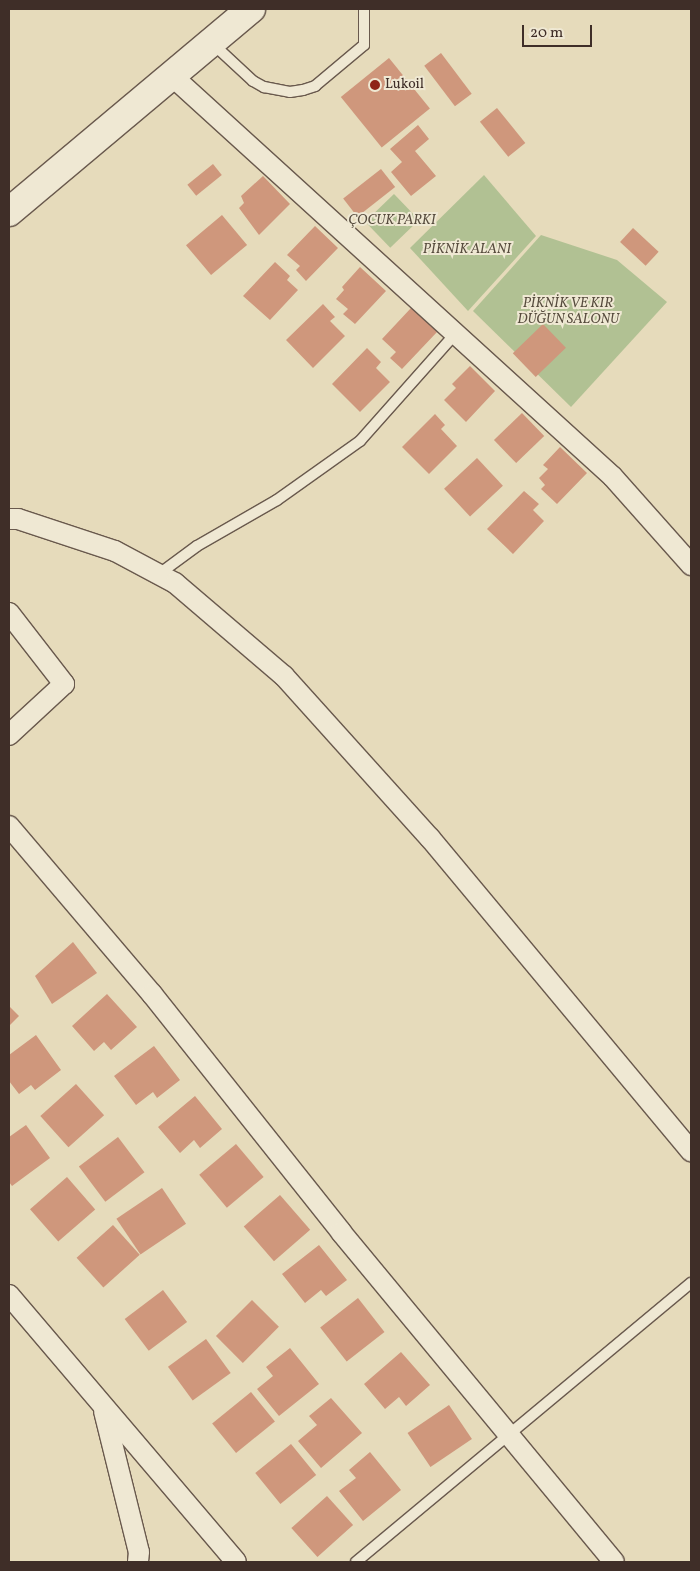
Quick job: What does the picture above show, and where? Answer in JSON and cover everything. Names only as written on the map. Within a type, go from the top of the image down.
[{"type":"main road","points":[[9,212],[251,9]]},
{"type":"street","points":[[171,75],[613,477],[691,565]]},
{"type":"street","points":[[9,519],[18,519],[115,551],[175,583],[284,676],[430,838],[691,1151]]},
{"type":"street","points":[[9,613],[64,684],[9,735]]},
{"type":"street","points":[[9,826],[152,994],[341,1232],[614,1562]]},
{"type":"street","points":[[9,1295],[236,1562]]},
{"type":"street","points":[[103,1406],[139,1552],[138,1562]]},
{"type":"lane","points":[[211,42],[253,81],[264,87],[290,92],[303,90],[315,86],[364,45],[364,9]]},
{"type":"lane","points":[[159,574],[197,546],[277,500],[360,441],[455,334]]},
{"type":"lane","points":[[356,1562],[507,1433],[691,1283]]},
{"type":"green space","name":"PİKNİK ALANI","points":[[484,175],[536,236],[468,311],[410,248]]},
{"type":"green space","name":"ÇOCUK PARKI","points":[[394,194],[419,220],[390,248],[365,222]]},
{"type":"green space","name":"PİKNİK VE KIR DÜĞUN SALONU","points":[[541,235],[617,260],[667,302],[571,407],[473,311]]},
{"type":"building","points":[[441,53],[472,94],[455,106],[424,66]]},
{"type":"building","points":[[389,58],[430,109],[382,148],[341,97]]},
{"type":"building","points":[[497,108],[525,143],[508,157],[480,122]]},
{"type":"building","points":[[418,125],[429,139],[415,151],[436,176],[411,196],[391,172],[402,162],[390,149]]},
{"type":"building","points":[[213,164],[222,175],[196,196],[187,185]]},
{"type":"building","points":[[381,169],[395,187],[357,217],[343,199]]},
{"type":"building","points":[[263,176],[290,204],[259,235],[239,208],[244,203],[241,196]]},
{"type":"building","points":[[222,215],[247,245],[211,275],[186,245]]},
{"type":"building","points":[[315,226],[338,248],[306,281],[296,270],[300,266],[287,255]]},
{"type":"building","points":[[633,228],[659,252],[646,266],[620,242]]},
{"type":"building","points":[[275,262],[290,276],[287,280],[298,290],[270,320],[243,296]]},
{"type":"building","points":[[360,267],[386,291],[355,324],[343,314],[348,309],[336,299],[344,290],[342,287]]},
{"type":"building","points":[[323,304],[335,317],[330,321],[345,336],[313,368],[286,340]]},
{"type":"building","points":[[411,308],[437,332],[402,369],[390,358],[396,352],[382,339]]},
{"type":"building","points":[[543,324],[566,348],[536,377],[513,353]]},
{"type":"building","points":[[367,348],[381,362],[376,368],[390,382],[360,412],[332,384]]},
{"type":"building","points":[[470,366],[495,391],[466,422],[444,400],[456,388],[452,384]]},
{"type":"building","points":[[522,413],[544,436],[516,463],[494,440]]},
{"type":"building","points":[[435,414],[445,425],[441,429],[457,446],[429,474],[402,447]]},
{"type":"building","points":[[560,447],[587,473],[557,504],[541,489],[545,485],[539,478],[548,469],[543,465]]},
{"type":"building","points":[[477,458],[503,486],[470,516],[444,489]]},
{"type":"building","points":[[524,491],[539,504],[533,510],[544,521],[513,554],[487,529]]},
{"type":"building","points":[[73,942],[97,973],[52,1004],[35,976]]},
{"type":"building","points":[[107,994],[137,1027],[111,1050],[104,1042],[94,1051],[72,1026]]},
{"type":"building","points":[[9,1006],[19,1016],[9,1026]]},
{"type":"building","points":[[36,1035],[61,1070],[35,1090],[31,1085],[19,1094],[9,1081],[9,1055]]},
{"type":"building","points":[[154,1046],[180,1080],[157,1098],[153,1092],[136,1105],[114,1076]]},
{"type":"building","points":[[76,1084],[104,1115],[68,1147],[40,1116]]},
{"type":"building","points":[[195,1096],[222,1129],[200,1148],[194,1140],[180,1153],[158,1127]]},
{"type":"building","points":[[26,1125],[50,1158],[12,1186],[9,1182],[9,1137]]},
{"type":"building","points":[[118,1137],[144,1172],[105,1202],[79,1166]]},
{"type":"building","points":[[236,1144],[264,1177],[227,1208],[199,1175]]},
{"type":"building","points":[[67,1177],[95,1209],[58,1242],[30,1209]]},
{"type":"building","points":[[162,1188],[186,1224],[140,1254],[116,1219]]},
{"type":"building","points":[[280,1195],[310,1230],[274,1261],[244,1226]]},
{"type":"building","points":[[113,1225],[140,1255],[103,1288],[77,1258]]},
{"type":"building","points":[[319,1245],[347,1280],[326,1296],[321,1290],[305,1303],[282,1274]]},
{"type":"building","points":[[163,1290],[187,1322],[149,1351],[125,1319]]},
{"type":"building","points":[[358,1298],[384,1332],[347,1361],[320,1328]]},
{"type":"building","points":[[252,1300],[279,1327],[243,1363],[216,1336]]},
{"type":"building","points":[[206,1339],[231,1373],[193,1401],[168,1367]]},
{"type":"building","points":[[290,1348],[319,1384],[279,1416],[257,1389],[273,1376],[266,1367]]},
{"type":"building","points":[[401,1352],[430,1385],[406,1406],[399,1397],[385,1409],[364,1384]]},
{"type":"building","points":[[251,1392],[275,1422],[236,1453],[212,1423]]},
{"type":"building","points":[[331,1398],[362,1433],[321,1468],[298,1441],[317,1425],[309,1416]]},
{"type":"building","points":[[449,1405],[472,1439],[430,1467],[408,1433]]},
{"type":"building","points":[[291,1444],[316,1475],[280,1504],[255,1473]]},
{"type":"building","points":[[370,1452],[401,1490],[363,1521],[339,1491],[356,1478],[349,1470]]},
{"type":"building","points":[[327,1496],[353,1525],[317,1557],[291,1528]]},
{"type":"place","name":"Lukoil","points":[[375,85]]}]
